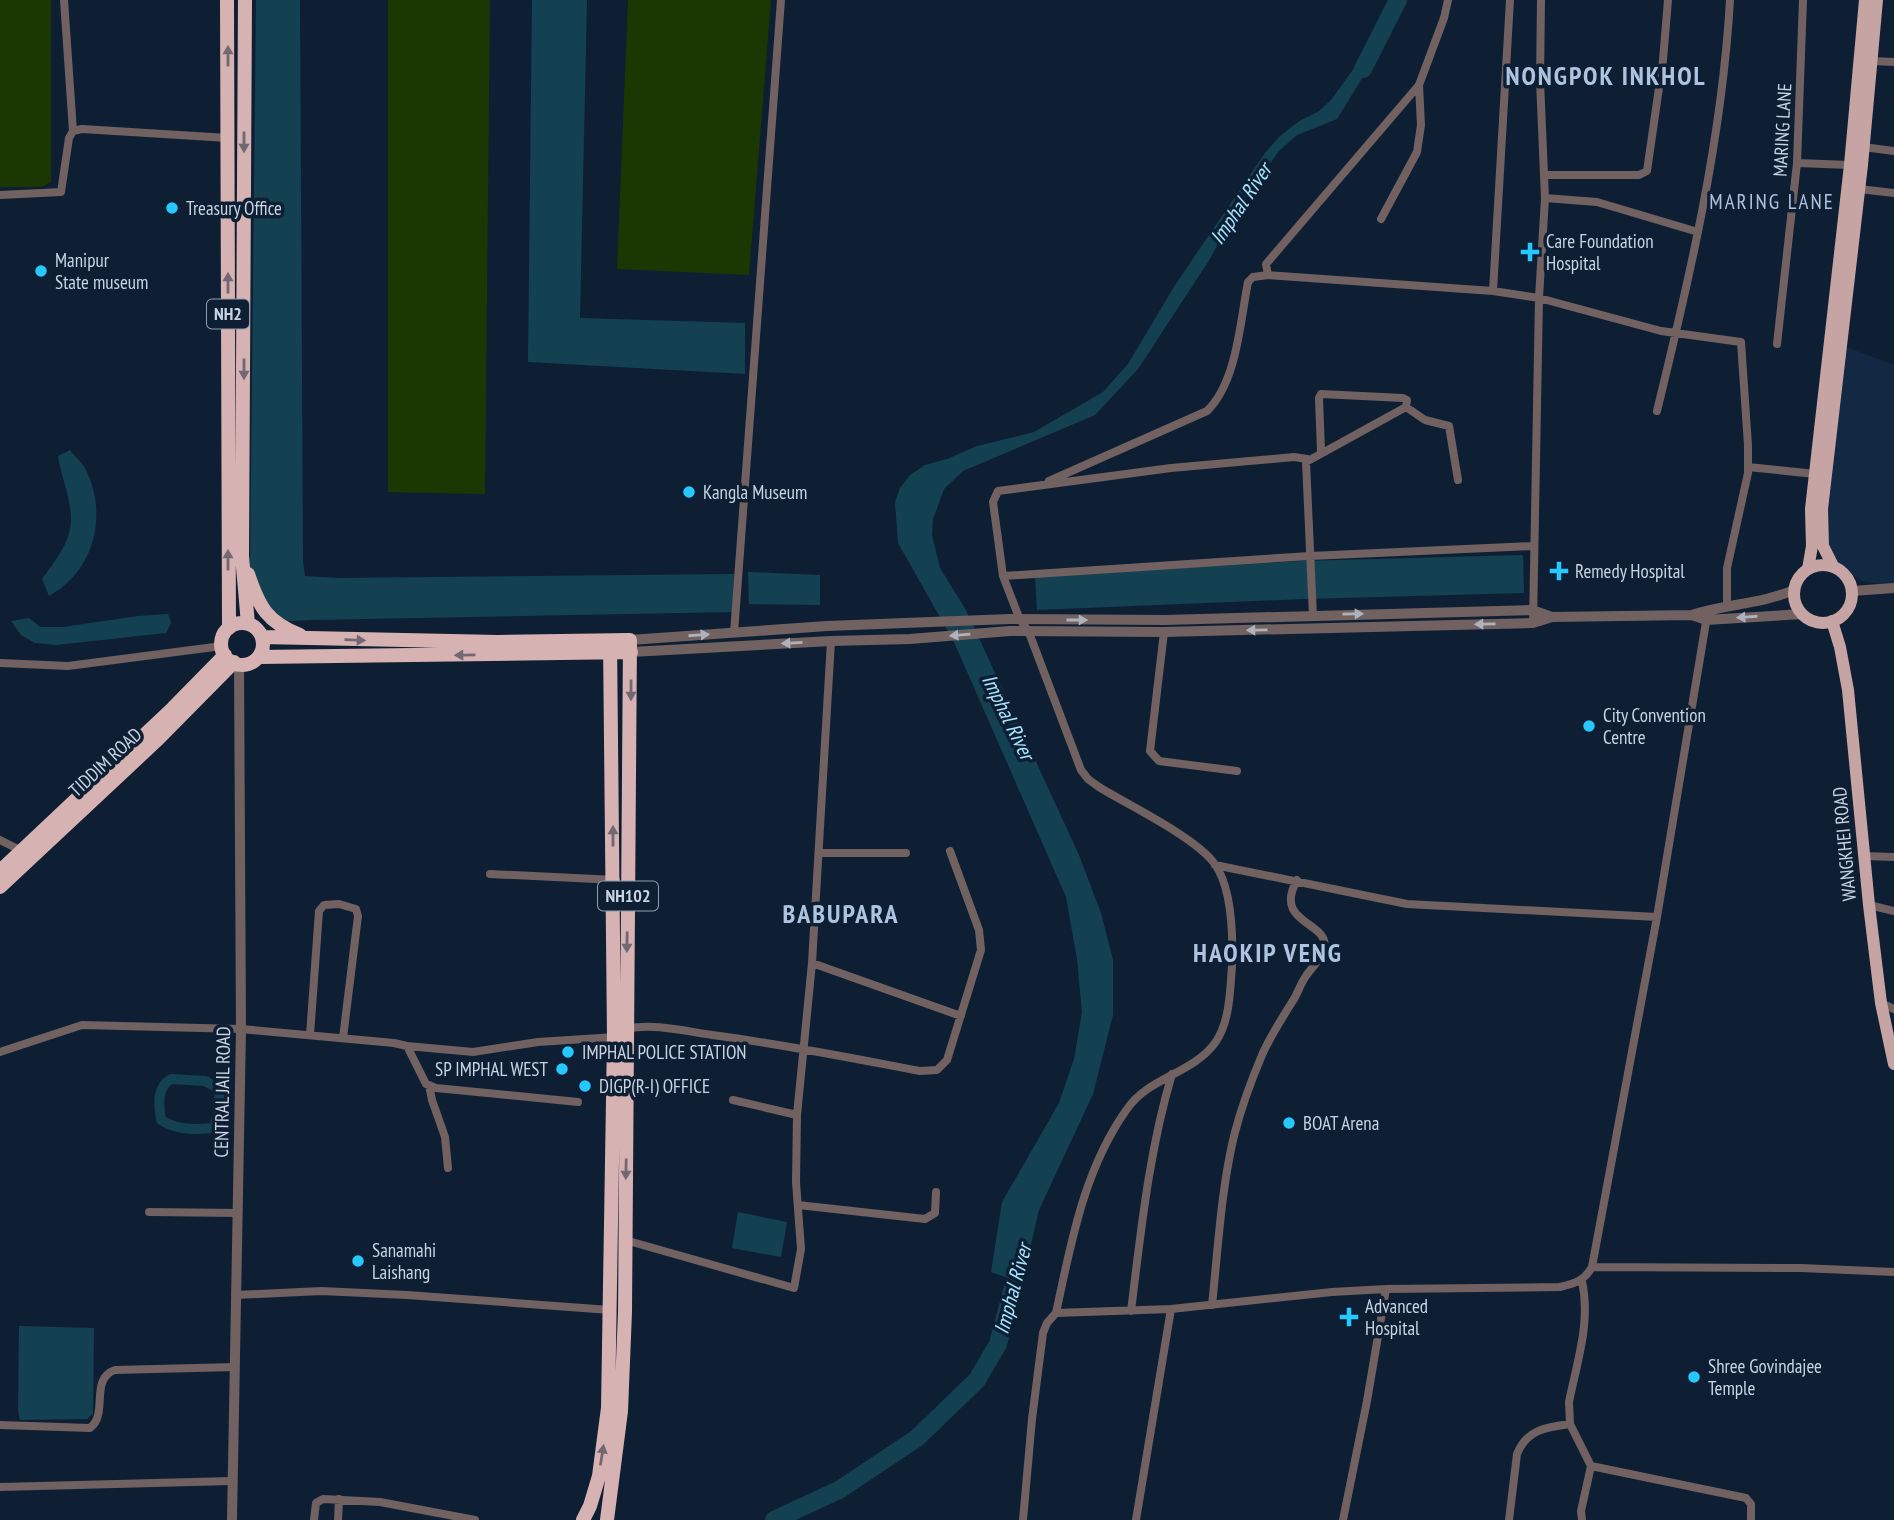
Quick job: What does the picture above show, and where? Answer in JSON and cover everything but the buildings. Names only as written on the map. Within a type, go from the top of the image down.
[{"type":"highway","name":"NH2","points":[[227,0],[229,628],[222,639],[230,657]]},
{"type":"highway","name":"NH2","points":[[245,0],[242,556],[248,624]]},
{"type":"highway","points":[[242,556],[256,599],[264,611],[282,627],[307,638]]},
{"type":"highway","points":[[229,628],[241,623],[259,631],[263,644],[259,657],[631,646]]},
{"type":"highway","points":[[262,637],[610,647]]},
{"type":"highway","name":"NH102","points":[[583,1520],[590,1506],[603,1455],[625,1240],[631,646]]},
{"type":"highway","name":"NH102","points":[[607,1520],[621,1411],[610,647]]},
{"type":"highway","name":"NH2","points":[[230,657],[253,662],[259,657]]},
{"type":"highway","name":"NH2","points":[[0,887],[26,855],[173,708],[230,657]]},
{"type":"highway","points":[[613,785],[630,785]]},
{"type":"highway","name":"NH2","points":[[0,871],[26,855]]},
{"type":"main road","points":[[1808,569],[1812,546],[1811,509],[1850,165],[1865,0]]},
{"type":"main road","points":[[1833,566],[1821,565],[1808,569],[1798,578],[1794,590],[1796,603],[1811,620],[1832,621],[1841,617],[1848,609],[1852,591],[1844,574],[1833,566],[1823,546],[1822,509],[1859,189],[1877,0]]},
{"type":"main road","name":"WANGKHEI ROAD","points":[[1832,621],[1848,690],[1881,1003],[1894,1064]]},
{"type":"street","points":[[0,195],[61,192],[69,138],[73,131],[64,0]]},
{"type":"street","points":[[734,633],[781,0]]},
{"type":"street","points":[[1268,275],[1266,264],[1419,85],[1448,0]]},
{"type":"street","points":[[1493,291],[1510,0]]},
{"type":"street","points":[[1533,623],[1539,298],[1545,198],[1540,81],[1541,0]]},
{"type":"street","points":[[1545,175],[1639,175],[1647,171],[1668,0]]},
{"type":"street","points":[[1657,411],[1698,232],[1727,57],[1730,0]]},
{"type":"street","name":"MARING LANE","points":[[1777,344],[1797,163],[1803,0]]},
{"type":"street","points":[[1871,61],[1894,62]]},
{"type":"street","points":[[1381,219],[1417,152],[1421,125],[1419,85]]},
{"type":"street","points":[[73,131],[82,129],[228,138]]},
{"type":"street","points":[[1863,148],[1894,150]]},
{"type":"street","points":[[1797,163],[1850,165]]},
{"type":"street","points":[[1859,189],[1894,192]]},
{"type":"street","points":[[1545,198],[1604,203],[1698,232]]},
{"type":"street","points":[[1040,485],[1207,411],[1215,403],[1228,377],[1248,282],[1253,277],[1268,275],[1493,291],[1539,298],[1676,334],[1739,340],[1743,344],[1748,467],[1727,568],[1727,607]]},
{"type":"street","points":[[1321,452],[1321,394],[1403,398],[1407,400],[1406,407]]},
{"type":"street","points":[[1023,1520],[1043,1333],[1056,1313],[1070,1246],[1085,1193],[1115,1128],[1135,1097],[1199,1060],[1222,1030],[1231,983],[1231,932],[1229,906],[1215,864],[1201,848],[1088,779],[1075,755],[1028,630],[1014,619],[1003,576],[993,502],[995,496],[1002,490],[1198,466],[1296,456],[1307,459],[1406,407]]},
{"type":"street","points":[[1406,407],[1425,420],[1449,426],[1458,480]]},
{"type":"street","points":[[1307,459],[1305,466],[1313,615]]},
{"type":"street","points":[[1748,467],[1815,474]]},
{"type":"street","points":[[1003,576],[1310,556],[1533,546]]},
{"type":"street","points":[[1852,591],[1894,588]]},
{"type":"street","points":[[1707,615],[1727,607],[1773,599],[1794,590]]},
{"type":"street","points":[[631,646],[734,633],[827,626],[1014,619],[1165,620],[1532,610],[1552,617]]},
{"type":"street","points":[[631,646],[909,639],[1028,630],[1164,632],[1533,623],[1552,617],[1803,614]]},
{"type":"street","points":[[1056,1313],[1171,1309],[1386,1289],[1560,1287],[1582,1281],[1592,1267],[1657,917],[1707,615]]},
{"type":"street","points":[[1164,632],[1150,751],[1159,761],[1237,771]]},
{"type":"street","points":[[625,1240],[794,1288],[801,1249],[797,1115],[812,963],[831,640]]},
{"type":"street","points":[[0,663],[68,666],[230,657]]},
{"type":"street","name":"CENTRAL JAIL ROAD","points":[[230,657],[241,1028],[232,1520]]},
{"type":"street","points":[[0,840],[26,855]]},
{"type":"street","points":[[0,1052],[82,1025],[241,1028],[473,1052],[538,1042],[614,1038],[627,1028],[673,1029],[931,1072],[942,1067],[947,1060],[979,960],[981,941],[950,851]]},
{"type":"street","points":[[819,853],[906,853]]},
{"type":"street","points":[[1865,856],[1894,857]]},
{"type":"street","points":[[1215,864],[1407,904],[1657,917]]},
{"type":"street","points":[[490,874],[628,881]]},
{"type":"street","points":[[1212,1305],[1227,1176],[1245,1097],[1276,1027],[1325,947],[1322,936],[1298,917],[1291,907],[1292,889],[1297,880]]},
{"type":"street","points":[[310,1035],[319,911],[324,905],[339,904],[356,909],[358,916],[344,1038]]},
{"type":"street","points":[[1869,905],[1894,911]]},
{"type":"street","points":[[812,963],[961,1016]]},
{"type":"street","points":[[1881,1003],[1894,1009]]},
{"type":"street","points":[[407,1046],[426,1084],[429,1085],[578,1102]]},
{"type":"street","points":[[1131,1311],[1150,1164],[1172,1074]]},
{"type":"street","points":[[429,1085],[445,1137],[447,1168]]},
{"type":"street","points":[[733,1100],[797,1115]]},
{"type":"street","points":[[798,1205],[925,1219],[935,1213],[936,1192]]},
{"type":"street","points":[[149,1212],[238,1213]]},
{"type":"street","points":[[1592,1267],[1801,1268],[1894,1272]]},
{"type":"street","points":[[1582,1281],[1586,1309],[1569,1402],[1570,1424],[1591,1466],[1581,1511],[1582,1520]]},
{"type":"street","points":[[1343,1520],[1386,1289]]},
{"type":"street","points":[[236,1295],[321,1291],[618,1311]]},
{"type":"street","points":[[1136,1520],[1171,1309]]},
{"type":"street","points":[[0,1425],[90,1428],[96,1422],[101,1382],[109,1372],[116,1370],[234,1367]]},
{"type":"street","points":[[1509,1520],[1517,1454],[1521,1444],[1532,1433],[1544,1427],[1570,1424]]},
{"type":"street","points":[[1591,1466],[1746,1499],[1751,1504],[1751,1520]]},
{"type":"street","points":[[0,1487],[232,1481]]},
{"type":"street","points":[[338,1520],[339,1499]]},
{"type":"street","points":[[314,1520],[318,1500],[339,1499],[392,1503],[475,1520]]},
{"type":"shaded area","points":[[1841,345],[1894,365],[1894,587],[1863,581],[1833,566],[1822,509]]},
{"type":"green space","points":[[0,0],[51,0],[51,182],[42,187],[0,187]]},
{"type":"green space","points":[[388,0],[490,0],[485,494],[388,492]]},
{"type":"green space","points":[[628,0],[771,0],[749,275],[617,269]]},
{"type":"water","points":[[256,0],[300,0],[305,576],[337,578],[734,574],[733,612],[292,621],[282,620],[271,612],[257,589],[250,567]]},
{"type":"water","points":[[532,0],[587,0],[580,318],[745,323],[745,374],[528,362]]},
{"type":"water","points":[[1375,39],[1369,67],[1337,119],[1297,135],[1279,151],[1235,211],[1210,259],[1138,369],[1095,415],[963,471],[944,489],[933,519],[932,535],[940,568],[966,610],[1079,855],[1101,913],[1113,960],[1113,1015],[1093,1094],[1039,1210],[1022,1283],[991,1272],[1002,1202],[1059,1103],[1074,1059],[1082,1012],[1077,959],[1066,897],[954,642],[898,543],[895,502],[900,488],[910,475],[925,465],[977,446],[1034,432],[1103,392],[1128,364],[1175,285],[1265,153],[1280,136],[1331,100]]},
{"type":"water","points":[[70,450],[86,469],[93,490],[96,525],[86,558],[64,586],[49,596],[42,579],[62,550],[71,525],[69,501],[58,456]]},
{"type":"water","points":[[1523,555],[1524,593],[1037,610],[1035,576],[1301,561]]},
{"type":"water","points":[[748,572],[820,575],[820,605],[749,604]]},
{"type":"water","points":[[168,614],[171,623],[166,633],[56,645],[35,643],[21,635],[11,621],[29,618],[40,627],[63,627]]},
{"type":"water","points":[[738,1212],[787,1222],[781,1257],[732,1248]]},
{"type":"water","points":[[19,1326],[94,1328],[93,1414],[87,1419],[20,1420]]},
{"type":"waterway","name":"Imphal River","points":[[1363,69],[1398,0]]},
{"type":"waterway","points":[[171,1079],[205,1081],[220,1089],[218,1116],[213,1128],[186,1128],[161,1120],[161,1092],[171,1079]]},
{"type":"waterway","name":"Imphal River","points":[[774,1520],[839,1490],[917,1438],[977,1380],[998,1344],[1021,1257]]},
{"type":"place","name":"Treasury Office","points":[[172,208]]},
{"type":"place","name":"Care Foundation Hospital","points":[[1530,252]]},
{"type":"place","name":"Manipur State museum","points":[[41,271]]},
{"type":"place","name":"Kangla Museum","points":[[689,492]]},
{"type":"place","name":"Remedy Hospital","points":[[1559,571]]},
{"type":"place","name":"City Convention Centre","points":[[1589,726]]},
{"type":"place","name":"IMPHAL POLICE STATION","points":[[568,1052]]},
{"type":"place","name":"SP IMPHAL WEST","points":[[562,1069]]},
{"type":"place","name":"DIGP(R-I) OFFICE","points":[[585,1086]]},
{"type":"place","name":"BOAT Arena","points":[[1289,1123]]},
{"type":"place","name":"Sanamahi Laishang","points":[[358,1261]]},
{"type":"place","name":"Advanced Hospital","points":[[1349,1317]]},
{"type":"place","name":"Shree Govindajee Temple","points":[[1694,1377]]},
{"type":"district","name":"NONGPOK INKHOL","points":[[1606,76]]},
{"type":"district","name":"MARING LANE","points":[[1772,202]]},
{"type":"district","name":"BABUPARA","points":[[841,914]]},
{"type":"district","name":"HAOKIP VENG","points":[[1268,953]]}]
